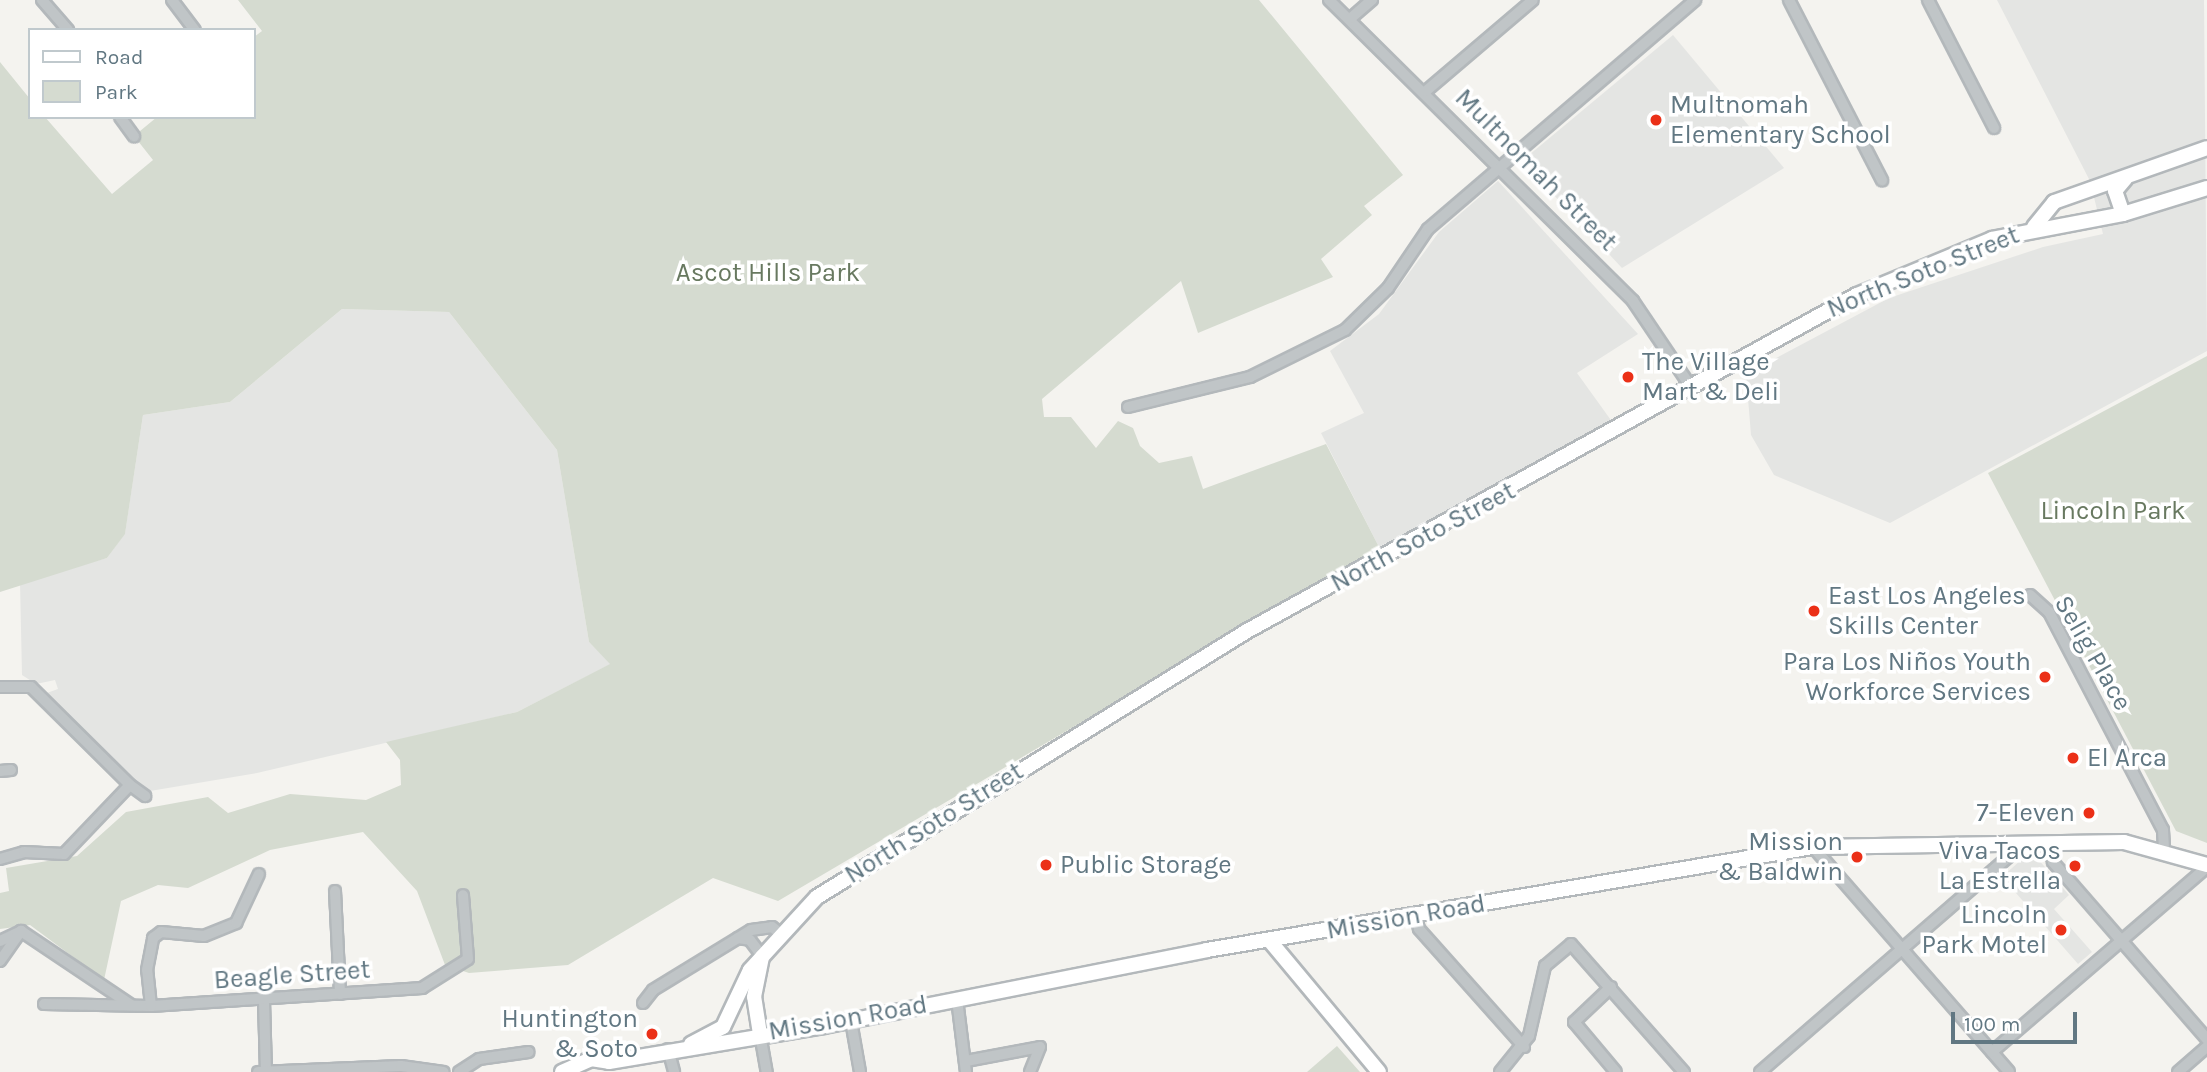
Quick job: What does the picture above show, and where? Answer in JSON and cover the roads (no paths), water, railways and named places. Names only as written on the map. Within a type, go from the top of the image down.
[{"type":"main road","points":[[2034,227],[2054,202],[2207,148]]},
{"type":"main road","points":[[2123,214],[2115,191],[2124,179]]},
{"type":"main road","name":"North Soto Street","points":[[760,1034],[754,997],[762,956],[781,934],[845,878],[1247,631],[1857,295],[2034,227],[2123,214],[2207,188]]},
{"type":"main road","name":"Mission Road","points":[[562,1072],[591,1059],[604,1067],[691,1044],[851,1021],[1270,941],[1813,847],[2124,842],[2164,850],[2207,866]]},
{"type":"main road","points":[[1270,941],[1378,1072]]},
{"type":"main road","points":[[691,1044],[723,1027],[762,956]]},
{"type":"street","points":[[42,0],[66,28]]},
{"type":"street","points":[[172,0],[193,28]]},
{"type":"street","name":"Multnomah Street","points":[[1329,0],[1501,165],[1633,301],[1691,387]]},
{"type":"street","points":[[1350,18],[1372,0]]},
{"type":"street","points":[[1426,91],[1533,0]]},
{"type":"street","points":[[1128,407],[1250,377],[1345,330],[1388,288],[1428,229],[1695,0]]},
{"type":"street","points":[[1789,0],[1882,180]]},
{"type":"street","points":[[1928,0],[1994,128]]},
{"type":"street","points":[[121,119],[134,136]]},
{"type":"street","name":"Selig Place","points":[[2030,595],[2049,612],[2095,699],[2163,831],[2164,850]]},
{"type":"street","points":[[0,687],[31,687],[130,785],[145,796]]},
{"type":"street","points":[[0,859],[74,849],[130,785]]},
{"type":"street","points":[[2051,844],[2053,862],[2207,1039]]},
{"type":"street","points":[[1760,1072],[2008,857],[2008,845]]},
{"type":"street","points":[[1813,847],[2009,1072]]},
{"type":"street","points":[[1992,1052],[2207,866]]},
{"type":"street","points":[[151,1006],[147,970],[153,938],[162,932],[204,936],[236,923],[259,874]]},
{"type":"street","points":[[335,891],[340,994]]},
{"type":"street","name":"Beagle Street","points":[[44,1004],[151,1006],[264,1001],[422,988],[461,966],[471,951],[463,895]]},
{"type":"street","points":[[1416,917],[1419,929],[1524,1047]]},
{"type":"street","points":[[643,1003],[653,990],[738,938],[764,927],[781,934]]},
{"type":"street","points":[[0,941],[22,931]]},
{"type":"street","points":[[0,961],[22,931]]},
{"type":"street","points":[[22,931],[134,1006]]},
{"type":"street","points":[[738,938],[750,940],[762,956]]},
{"type":"street","points":[[1500,1072],[1524,1047],[1541,974],[1571,944],[1684,1072]]},
{"type":"street","points":[[1611,988],[1574,1022],[1616,1072]]},
{"type":"street","points":[[957,999],[966,1066],[1040,1047],[1031,1072]]},
{"type":"street","points":[[264,1001],[266,1072]]},
{"type":"street","points":[[851,1021],[860,1072]]},
{"type":"street","points":[[760,1034],[767,1072]]},
{"type":"street","points":[[2178,1072],[2207,1047]]},
{"type":"street","points":[[668,1049],[674,1072]]},
{"type":"street","points":[[459,1072],[479,1059],[529,1052]]},
{"type":"street","points":[[258,1072],[402,1069],[444,1072]]},
{"type":"place","name":"Multnomah Elementary School","points":[[1656,120]]},
{"type":"place","name":"The Village Mart & Deli","points":[[1628,377]]},
{"type":"place","name":"East Los Angeles Skills Center","points":[[1814,611]]},
{"type":"place","name":"Para Los Niños Youth Workforce Services","points":[[2045,677]]},
{"type":"place","name":"El Arca","points":[[2073,758]]},
{"type":"place","name":"7-Eleven","points":[[2089,813]]},
{"type":"place","name":"Mission & Baldwin","points":[[1857,857]]},
{"type":"place","name":"Public Storage","points":[[1046,865]]},
{"type":"place","name":"Viva Tacos La Estrella","points":[[2075,866]]},
{"type":"place","name":"Lincoln Park Motel","points":[[2061,930]]},
{"type":"place","name":"Huntington & Soto","points":[[652,1034]]},
{"type":"park label","name":"Ascot Hills Park","points":[[768,273]]},
{"type":"park label","name":"Lincoln Park","points":[[2113,511]]}]
